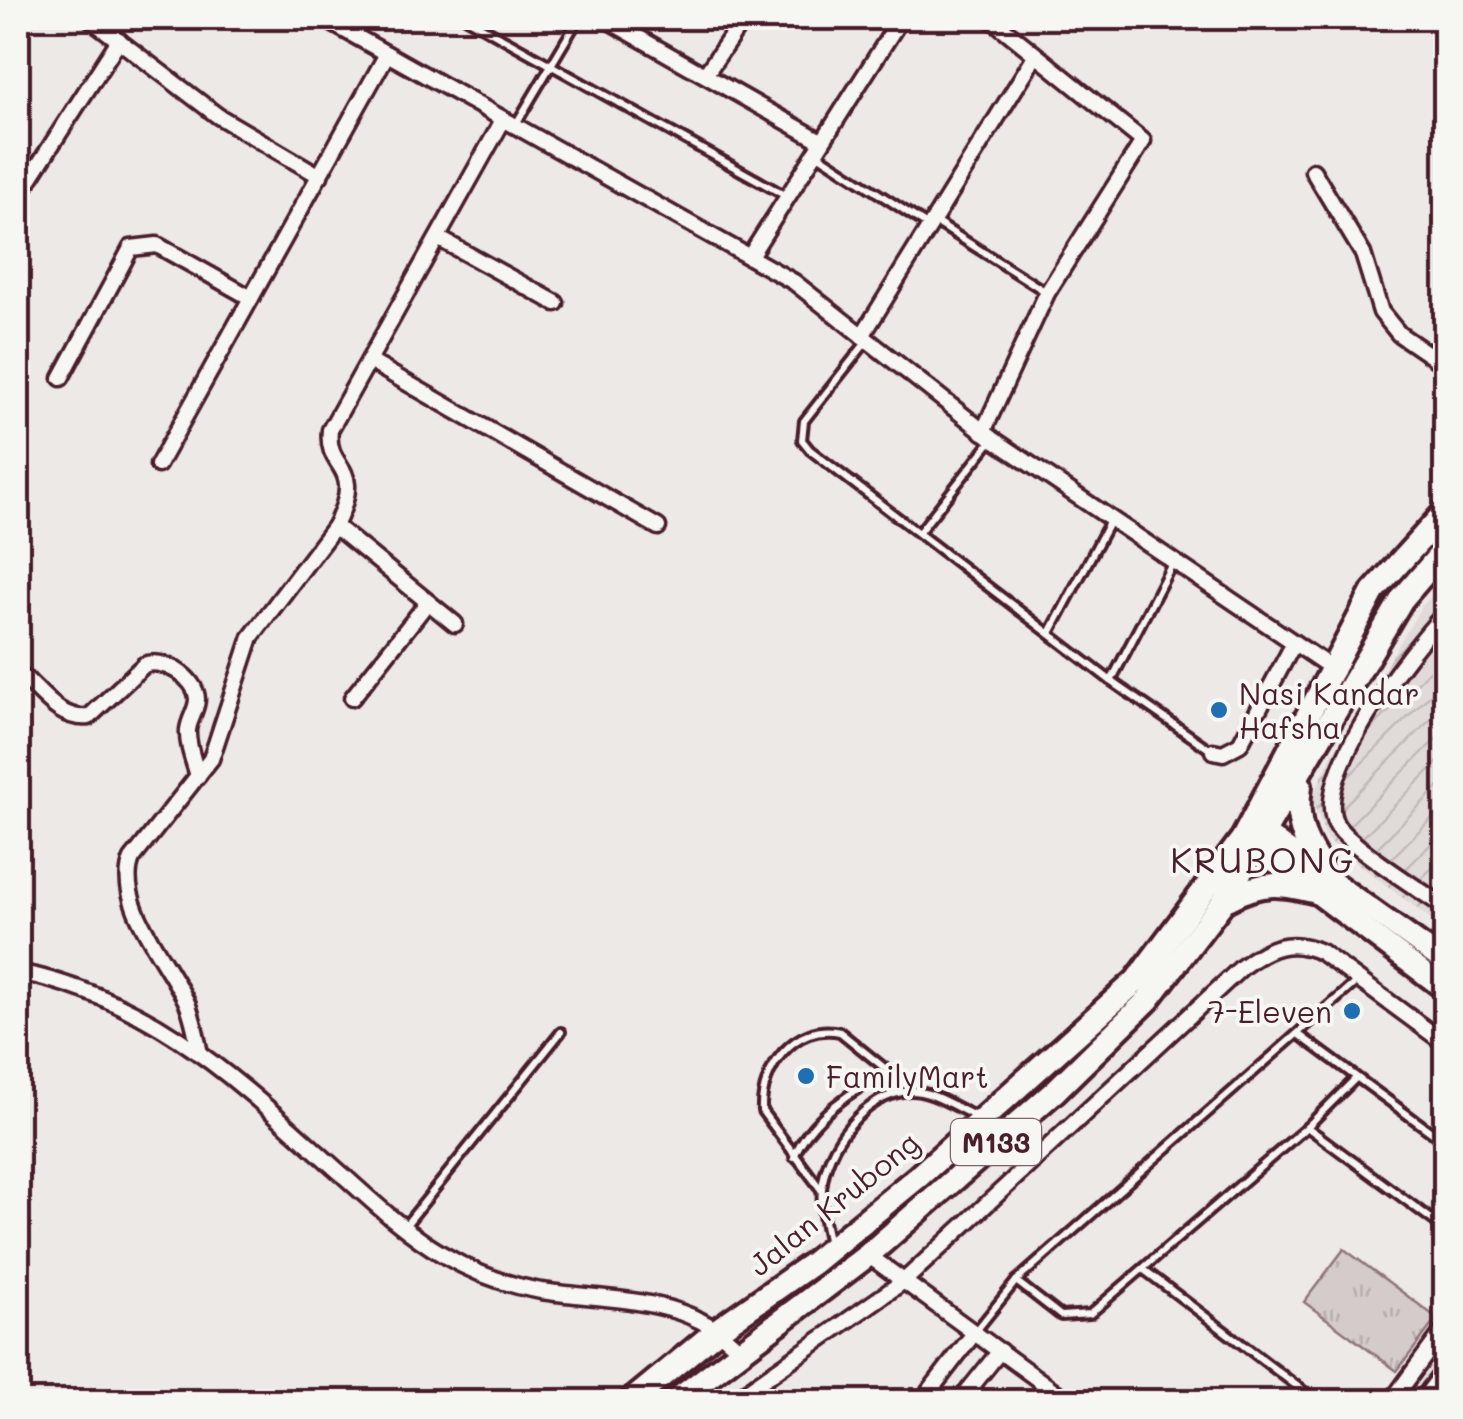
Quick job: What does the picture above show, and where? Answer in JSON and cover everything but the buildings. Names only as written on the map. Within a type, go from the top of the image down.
[{"type":"main road","name":"Jalan Krubong","points":[[674,1402],[868,1256],[1106,1044],[1148,1000],[1222,903],[1373,592],[1411,544],[1446,510]]},
{"type":"main road","name":"Jalan Krubong","points":[[630,1402],[720,1328],[830,1250],[919,1176],[980,1118],[1089,1027],[1136,980],[1303,772],[1402,599],[1446,548]]},
{"type":"main road","points":[[1222,903],[1251,886],[1272,882],[1324,886],[1297,822],[1303,772]]},
{"type":"street","points":[[89,18],[218,116],[320,176]]},
{"type":"street","points":[[322,18],[794,282],[988,435],[1354,683]]},
{"type":"street","points":[[604,18],[818,146]]},
{"type":"street","points":[[705,76],[744,18]]},
{"type":"street","points":[[750,256],[902,18]]},
{"type":"street","points":[[988,435],[1047,293],[1143,141],[990,18]]},
{"type":"street","points":[[18,197],[119,40]]},
{"type":"street","points":[[158,465],[387,54]]},
{"type":"street","points":[[865,338],[1036,56]]},
{"type":"street","points":[[199,1049],[187,1003],[129,897],[126,873],[198,776],[224,728],[243,657],[261,620],[336,526],[346,505],[348,478],[332,452],[330,430],[438,238],[509,123]]},
{"type":"street","points":[[1313,170],[1363,254],[1381,312],[1399,334],[1446,366]]},
{"type":"street","points":[[438,238],[556,303]]},
{"type":"street","points":[[61,378],[132,248],[157,246],[252,298]]},
{"type":"street","points":[[369,361],[658,527]]},
{"type":"street","points":[[336,526],[455,624]]},
{"type":"street","points":[[352,698],[428,602]]},
{"type":"street","points":[[1446,612],[1384,688],[1337,775],[1330,802],[1341,832],[1446,908]]},
{"type":"street","points":[[1213,752],[1224,753],[1240,744],[1294,643]]},
{"type":"street","points":[[26,679],[58,710],[89,717],[144,666],[153,661],[170,665],[195,691],[188,730],[198,776]]},
{"type":"street","points":[[1255,836],[1324,886],[1446,963]]},
{"type":"street","points":[[1324,886],[1446,990]]},
{"type":"street","points":[[731,1402],[904,1281],[1256,956],[1272,947],[1307,946],[1446,1044]]},
{"type":"street","points":[[18,972],[92,993],[151,1020],[199,1049],[404,1228],[442,1254],[509,1284],[687,1312],[720,1328],[739,1350]]},
{"type":"street","points":[[868,1256],[1068,1402]]},
{"type":"street","points":[[1391,1402],[1446,1326]]},
{"type":"street","points":[[921,1402],[975,1332]]},
{"type":"street","points":[[960,1402],[1000,1351]]},
{"type":"lane","points":[[466,18],[787,196]]},
{"type":"lane","points":[[509,123],[579,18]]},
{"type":"lane","points":[[818,146],[932,224],[1047,293]]},
{"type":"lane","points":[[865,338],[804,421],[802,440],[1111,681],[1213,752]]},
{"type":"lane","points":[[920,531],[988,435]]},
{"type":"lane","points":[[1050,633],[1111,520]]},
{"type":"lane","points":[[1111,681],[1172,562]]},
{"type":"lane","points":[[975,1332],[1016,1281],[1359,980]]},
{"type":"lane","points":[[822,1190],[793,1158],[762,1111],[764,1085],[784,1050],[803,1036],[825,1029],[840,1032],[913,1091],[980,1118]]},
{"type":"lane","points":[[404,1228],[560,1032]]},
{"type":"lane","points":[[1298,1034],[1446,1143]]},
{"type":"lane","points":[[793,1158],[802,1134],[870,1080],[892,1073]]},
{"type":"lane","points":[[1016,1281],[1052,1310],[1072,1319],[1090,1314],[1307,1127],[1356,1078]]},
{"type":"lane","points":[[830,1250],[822,1190],[827,1162],[856,1118],[884,1097],[913,1091]]},
{"type":"lane","points":[[1307,1127],[1446,1230]]},
{"type":"lane","points":[[1143,1269],[1318,1402]]},
{"type":"lane","points":[[1416,1402],[1446,1362]]},
{"type":"lane","points":[[1040,1402],[1051,1388]]},
{"type":"shaded area","points":[[1445,583],[1445,930],[1327,840],[1312,799],[1331,757],[1422,606]]},
{"type":"shaded area","points":[[1445,1350],[1445,1401],[1406,1401]]},
{"type":"green space","points":[[1344,1249],[1437,1318],[1397,1371],[1304,1302]]},
{"type":"place","name":"Nasi Kandar Hafsha","points":[[1219,710]]},
{"type":"place","name":"7-Eleven","points":[[1352,1011]]},
{"type":"place","name":"FamilyMart","points":[[806,1076]]},
{"type":"district","name":"KRUBONG","points":[[1263,859]]}]
